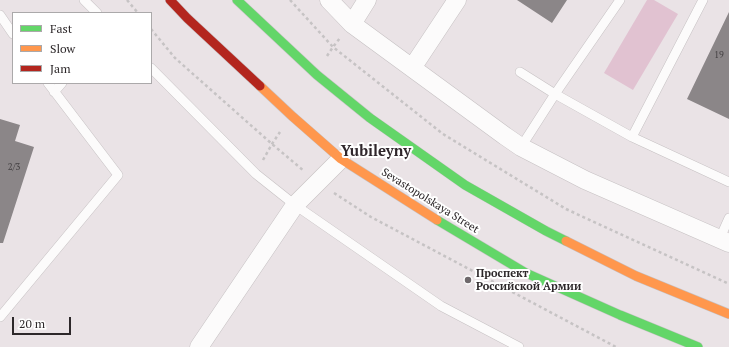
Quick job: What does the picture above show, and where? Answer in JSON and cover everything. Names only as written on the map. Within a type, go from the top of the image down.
[{"type":"main road","name":"Sevastopolskaya Street","points":[[170,0],[187,18],[284,109],[342,159],[441,224],[526,273],[620,315],[698,347]]},
{"type":"main road","points":[[237,0],[317,74],[370,118],[464,185],[546,231],[636,276],[729,314]]},
{"type":"street","points":[[329,0],[352,24],[521,147],[585,180],[724,241]]},
{"type":"street","points":[[352,24],[367,0]]},
{"type":"street","points":[[412,68],[457,0]]},
{"type":"street","points":[[199,347],[295,205],[342,159]]},
{"type":"lane","points":[[84,0],[96,12]]},
{"type":"lane","points":[[521,147],[620,0]]},
{"type":"lane","points":[[632,137],[703,0]]},
{"type":"lane","points":[[0,15],[12,33]]},
{"type":"lane","points":[[152,69],[256,174],[295,205],[440,306],[519,347]]},
{"type":"lane","points":[[520,72],[632,137],[729,182]]},
{"type":"lane","points":[[0,317],[118,175],[49,84]]},
{"type":"lane","points":[[54,92],[61,84]]},
{"type":"lane","points":[[724,241],[729,218]]},
{"type":"path","points":[[127,0],[137,12]]},
{"type":"path","points":[[290,0],[333,47],[443,134],[566,209],[729,284]]},
{"type":"shaded area","points":[[647,0],[654,0],[678,14],[633,90],[604,73]]},
{"type":"building","points":[[517,0],[567,0],[552,23]]},
{"type":"building","points":[[729,12],[729,119],[687,99]]},
{"type":"building","points":[[0,119],[20,125],[15,141],[34,147],[3,243],[0,243]]},
{"type":"traffic: fast","points":[[237,0],[317,75],[370,118],[465,185],[566,241]]},
{"type":"traffic: fast","points":[[437,220],[526,273],[620,315],[698,347]]},
{"type":"traffic: slow","points":[[260,86],[341,159],[437,220]]},
{"type":"traffic: slow","points":[[566,241],[636,276],[729,314]]},
{"type":"traffic: jam","points":[[170,0],[187,18],[260,86]]},
{"type":"place","name":"Проспект Российской Армии","points":[[468,280]]},
{"type":"district","name":"Yubileyny","points":[[376,152]]}]
